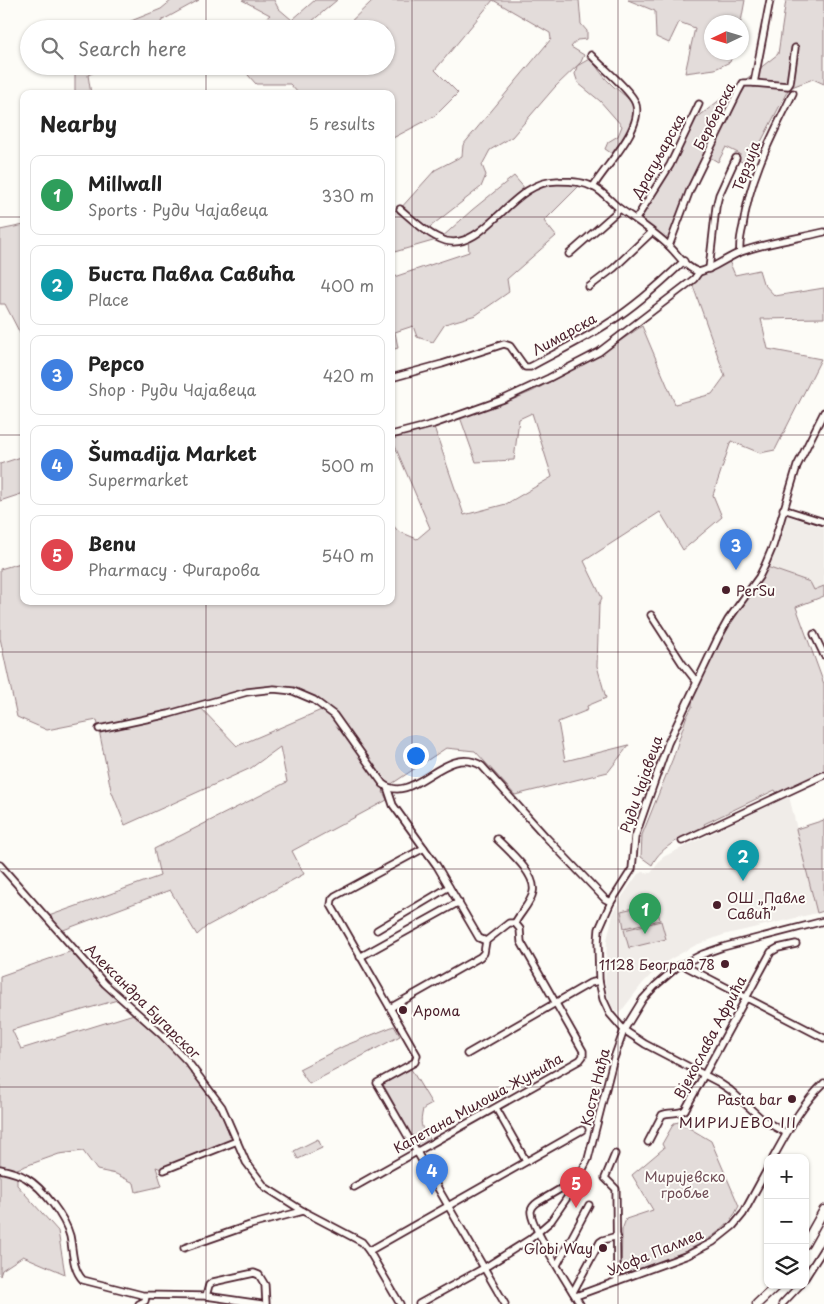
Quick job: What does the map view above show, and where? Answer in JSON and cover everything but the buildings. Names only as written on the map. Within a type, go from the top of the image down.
[{"type":"main road","points":[[809,1237],[824,1210]]},
{"type":"main road","points":[[756,1304],[773,1289]]},
{"type":"street","name":"Берберска","points":[[669,246],[690,190],[742,83],[754,82],[770,0]]},
{"type":"street","points":[[754,82],[788,86],[795,48]]},
{"type":"street","points":[[591,55],[633,98],[637,111],[633,130],[593,187]]},
{"type":"street","name":"Терзија","points":[[740,252],[748,194],[763,153],[793,93]]},
{"type":"street","name":"Драгуљарска","points":[[636,219],[670,165],[699,104]]},
{"type":"street","points":[[709,269],[716,207],[736,158]]},
{"type":"street","points":[[400,209],[432,235],[453,242],[468,239],[481,232],[511,203],[537,185],[561,181],[593,187],[620,209],[636,219],[699,272]]},
{"type":"street","points":[[569,254],[620,209]]},
{"type":"street","points":[[589,287],[614,268],[652,232]]},
{"type":"street","points":[[395,434],[412,431],[522,392],[599,352],[694,279],[699,272],[709,269],[740,252],[824,232]]},
{"type":"street","name":"Лимарска","points":[[395,377],[504,344],[510,346],[525,367],[530,367],[580,341],[611,322],[655,288],[684,261]]},
{"type":"street","name":"Руди Чајавеца","points":[[624,1030],[607,1006],[600,980],[599,933],[611,902],[632,869],[636,833],[668,743],[696,681],[728,620],[765,565],[773,546],[797,466],[824,412]]},
{"type":"street","points":[[783,508],[824,522]]},
{"type":"street","points":[[651,615],[696,681]]},
{"type":"street","points":[[814,634],[824,655]]},
{"type":"street","points":[[99,729],[169,714],[247,692],[274,689],[293,691],[314,700],[334,715],[387,787],[393,805],[459,902],[479,938],[486,941]]},
{"type":"street","points":[[387,787],[410,786],[458,760],[468,760],[482,766],[551,842],[611,902]]},
{"type":"street","points":[[682,841],[824,776]]},
{"type":"street","points":[[390,1008],[480,957],[484,952],[486,941],[509,923],[515,923],[532,895],[532,882],[524,868],[498,839]]},
{"type":"street","points":[[424,848],[332,899],[330,902],[332,909],[416,1053],[417,1059],[414,1062],[377,1083],[505,1304]]},
{"type":"street","name":"Александра Бугарског","points":[[0,865],[96,976],[168,1040],[188,1062],[222,1107],[250,1168],[265,1187],[303,1210],[358,1238],[370,1251],[400,1304]]},
{"type":"street","points":[[376,930],[449,887]]},
{"type":"street","points":[[360,957],[459,902]]},
{"type":"street","name":"Косте Нађа","points":[[419,1304],[484,1268],[539,1233],[551,1221],[580,1177],[592,1146],[613,1061],[624,1030],[649,993],[680,965],[692,958],[723,947],[824,921]]},
{"type":"street","name":"Капетана Милоша Жуњића","points":[[354,1187],[580,1060],[583,1056],[583,1051],[521,942],[520,929],[515,923]]},
{"type":"street","name":"Вјекослава Афрића","points":[[648,1142],[662,1115],[666,1113],[680,1113],[685,1110],[745,996],[771,952],[778,948],[796,944]]},
{"type":"street","points":[[687,967],[824,1038]]},
{"type":"street","points":[[467,1054],[590,983],[600,980]]},
{"type":"street","points":[[624,1030],[645,1044],[705,1074],[730,1090],[763,1120],[786,1133]]},
{"type":"street","points":[[775,1154],[804,1105],[824,1083]]},
{"type":"street","points":[[496,1108],[526,1161]]},
{"type":"street","points":[[370,1251],[582,1130]]},
{"type":"street","points":[[164,1170],[236,1141]]},
{"type":"street","points":[[615,1154],[605,1178],[616,1189],[617,1281]]},
{"type":"street","points":[[0,1169],[15,1172],[25,1177],[49,1201],[67,1228],[76,1270],[82,1279],[146,1296],[206,1296],[261,1304]]},
{"type":"street","name":"Улофа Палмеа","points":[[574,1294],[617,1281],[688,1255],[713,1242],[724,1234],[742,1214],[764,1175]]},
{"type":"street","points":[[580,1177],[533,1206],[531,1210],[539,1233],[580,1304]]},
{"type":"street","points":[[558,1265],[589,1205]]},
{"type":"street","points":[[184,1248],[250,1225],[303,1210]]},
{"type":"street","points":[[574,1294],[600,1242],[617,1236]]},
{"type":"street","points":[[809,1272],[824,1248]]},
{"type":"street","points":[[206,1296],[209,1285],[213,1282],[254,1273],[259,1275],[264,1281],[266,1304]]},
{"type":"street","points":[[782,1304],[797,1289]]},
{"type":"street","points":[[140,1304],[145,1301],[146,1296]]},
{"type":"shaded area","points":[[786,515],[824,528],[824,596],[767,569]]},
{"type":"shaded area","name":"ОШ „Павле Савић”","points":[[789,796],[817,913],[723,935],[696,945],[669,960],[656,970],[643,983],[619,1014],[612,1007],[605,982],[607,940],[613,914],[638,874],[643,872],[651,873],[663,857]]},
{"type":"green space","points":[[172,0],[199,0],[163,20],[134,20],[161,9]]},
{"type":"green space","points":[[242,0],[274,0],[278,8],[292,20],[264,20],[270,15]]},
{"type":"green space","points":[[315,0],[337,0],[313,20],[292,20]]},
{"type":"green space","points":[[373,0],[493,0],[435,70],[458,93],[435,116],[395,137],[395,90],[295,90],[290,84],[256,84],[248,75],[395,75],[395,20],[352,20]]},
{"type":"green space","points":[[493,0],[579,0],[581,24],[587,31],[587,39],[577,40],[571,47],[584,55],[581,62],[555,87],[512,137],[490,150],[482,165],[486,175],[481,187],[426,230],[440,239],[395,252],[395,211],[400,209],[435,170],[462,156],[463,145],[551,39],[550,33]]},
{"type":"green space","points":[[628,0],[745,0],[742,15],[704,15],[704,60],[731,60],[730,62],[715,69],[685,73],[695,28],[679,22],[669,43],[656,37],[655,11]]},
{"type":"green space","points":[[786,0],[824,0],[824,84],[813,79],[789,88],[749,165],[738,160],[740,154],[726,147],[718,162],[708,156],[669,246],[636,219],[693,121],[778,54]]},
{"type":"green space","points":[[591,58],[613,86],[630,101],[634,111],[631,129],[614,155],[605,149],[608,142],[618,136],[622,126],[600,101],[578,83],[575,74],[577,66]]},
{"type":"green space","points":[[75,75],[88,75],[90,90],[75,90]]},
{"type":"green space","points":[[514,176],[526,190],[546,182],[581,184],[544,221],[556,236],[507,279],[509,292],[476,315],[445,324],[433,342],[417,337],[413,326],[395,332],[395,277],[469,252],[468,239],[440,239]]},
{"type":"green space","points":[[20,226],[20,333],[5,304],[0,304],[0,230]]},
{"type":"green space","points":[[729,261],[735,275],[759,270],[763,283],[775,296],[824,288],[824,318],[761,319],[768,349],[821,359],[775,450],[760,453],[731,441],[713,495],[722,517],[683,550],[660,512],[584,561],[602,598],[599,604],[597,666],[606,698],[587,706],[588,710],[558,722],[565,761],[629,745],[608,772],[515,795],[475,751],[446,748],[387,787],[383,792],[387,800],[292,851],[304,874],[207,926],[197,935],[170,890],[58,932],[46,917],[160,876],[154,849],[287,782],[280,747],[251,768],[125,825],[111,790],[97,720],[47,730],[17,717],[0,638],[0,569],[20,563],[20,605],[395,605],[395,528],[398,531],[417,539],[430,528],[395,446],[395,436],[434,427],[464,515],[506,504],[552,477],[532,413],[519,419],[514,460],[476,462],[460,417],[533,391],[601,354],[642,326],[675,404],[712,394],[725,376],[693,286],[699,275]],"holes":[[[264,689],[285,690],[326,708],[237,746],[199,706]]]},
{"type":"green space","points":[[395,332],[398,348],[395,349]]},
{"type":"green space","points":[[20,457],[20,494],[0,501],[0,464]]},
{"type":"green space","points":[[764,566],[810,582],[814,590],[824,586],[824,596],[796,607],[824,684],[824,772],[777,793],[775,790],[704,824],[705,827],[682,838],[661,852],[652,865],[641,857],[642,835],[673,758],[686,718],[692,707],[692,701],[709,662]]},
{"type":"green space","points":[[824,820],[824,911],[817,913],[796,829]]},
{"type":"green space","points":[[656,903],[660,920],[624,928],[621,911]]},
{"type":"green space","points":[[661,921],[666,939],[629,948],[624,930]]},
{"type":"green space","points":[[75,950],[121,999],[12,1030],[21,1049],[137,1013],[168,1040],[219,1102],[237,1141],[164,1170],[156,1167],[162,1186],[136,1192],[134,1183],[116,1174],[97,1170],[83,1151],[59,1154],[17,1169],[17,1185],[58,1231],[65,1274],[23,1256],[2,1270],[0,1276],[0,976]]},
{"type":"green space","points":[[394,1026],[400,1036],[309,1084],[299,1069],[344,1046]]},
{"type":"green space","points":[[411,1069],[432,1104],[423,1109],[421,1118],[422,1128],[429,1139],[418,1147],[383,1084]]},
{"type":"green space","name":"Миријевско гробље","points":[[679,1122],[711,1141],[739,1206],[730,1220],[704,1242],[670,1258],[621,1275],[622,1230],[626,1219],[653,1210],[632,1175],[664,1148],[662,1144],[674,1123]]},
{"type":"green space","points":[[318,1139],[322,1148],[298,1159],[294,1151]]},
{"type":"place","name":"Pepco","points":[[736,570]]},
{"type":"place","name":"PerSu","points":[[726,590]]},
{"type":"place","name":"Биста Павла Савића","points":[[743,881]]},
{"type":"place","name":"ОШ „Павле Савић”","points":[[717,905]]},
{"type":"place","name":"Millwall","points":[[645,934]]},
{"type":"place","name":"11128 Београд 78","points":[[725,964]]},
{"type":"place","name":"Арома","points":[[403,1010]]},
{"type":"place","name":"Pasta bar","points":[[792,1099]]},
{"type":"place","name":"Šumadija Market","points":[[432,1195]]},
{"type":"place","name":"Benu","points":[[576,1208]]},
{"type":"place","name":"Globi Way","points":[[603,1248]]},
{"type":"district","name":"МИРИЈЕВО III","points":[[738,1121]]}]
